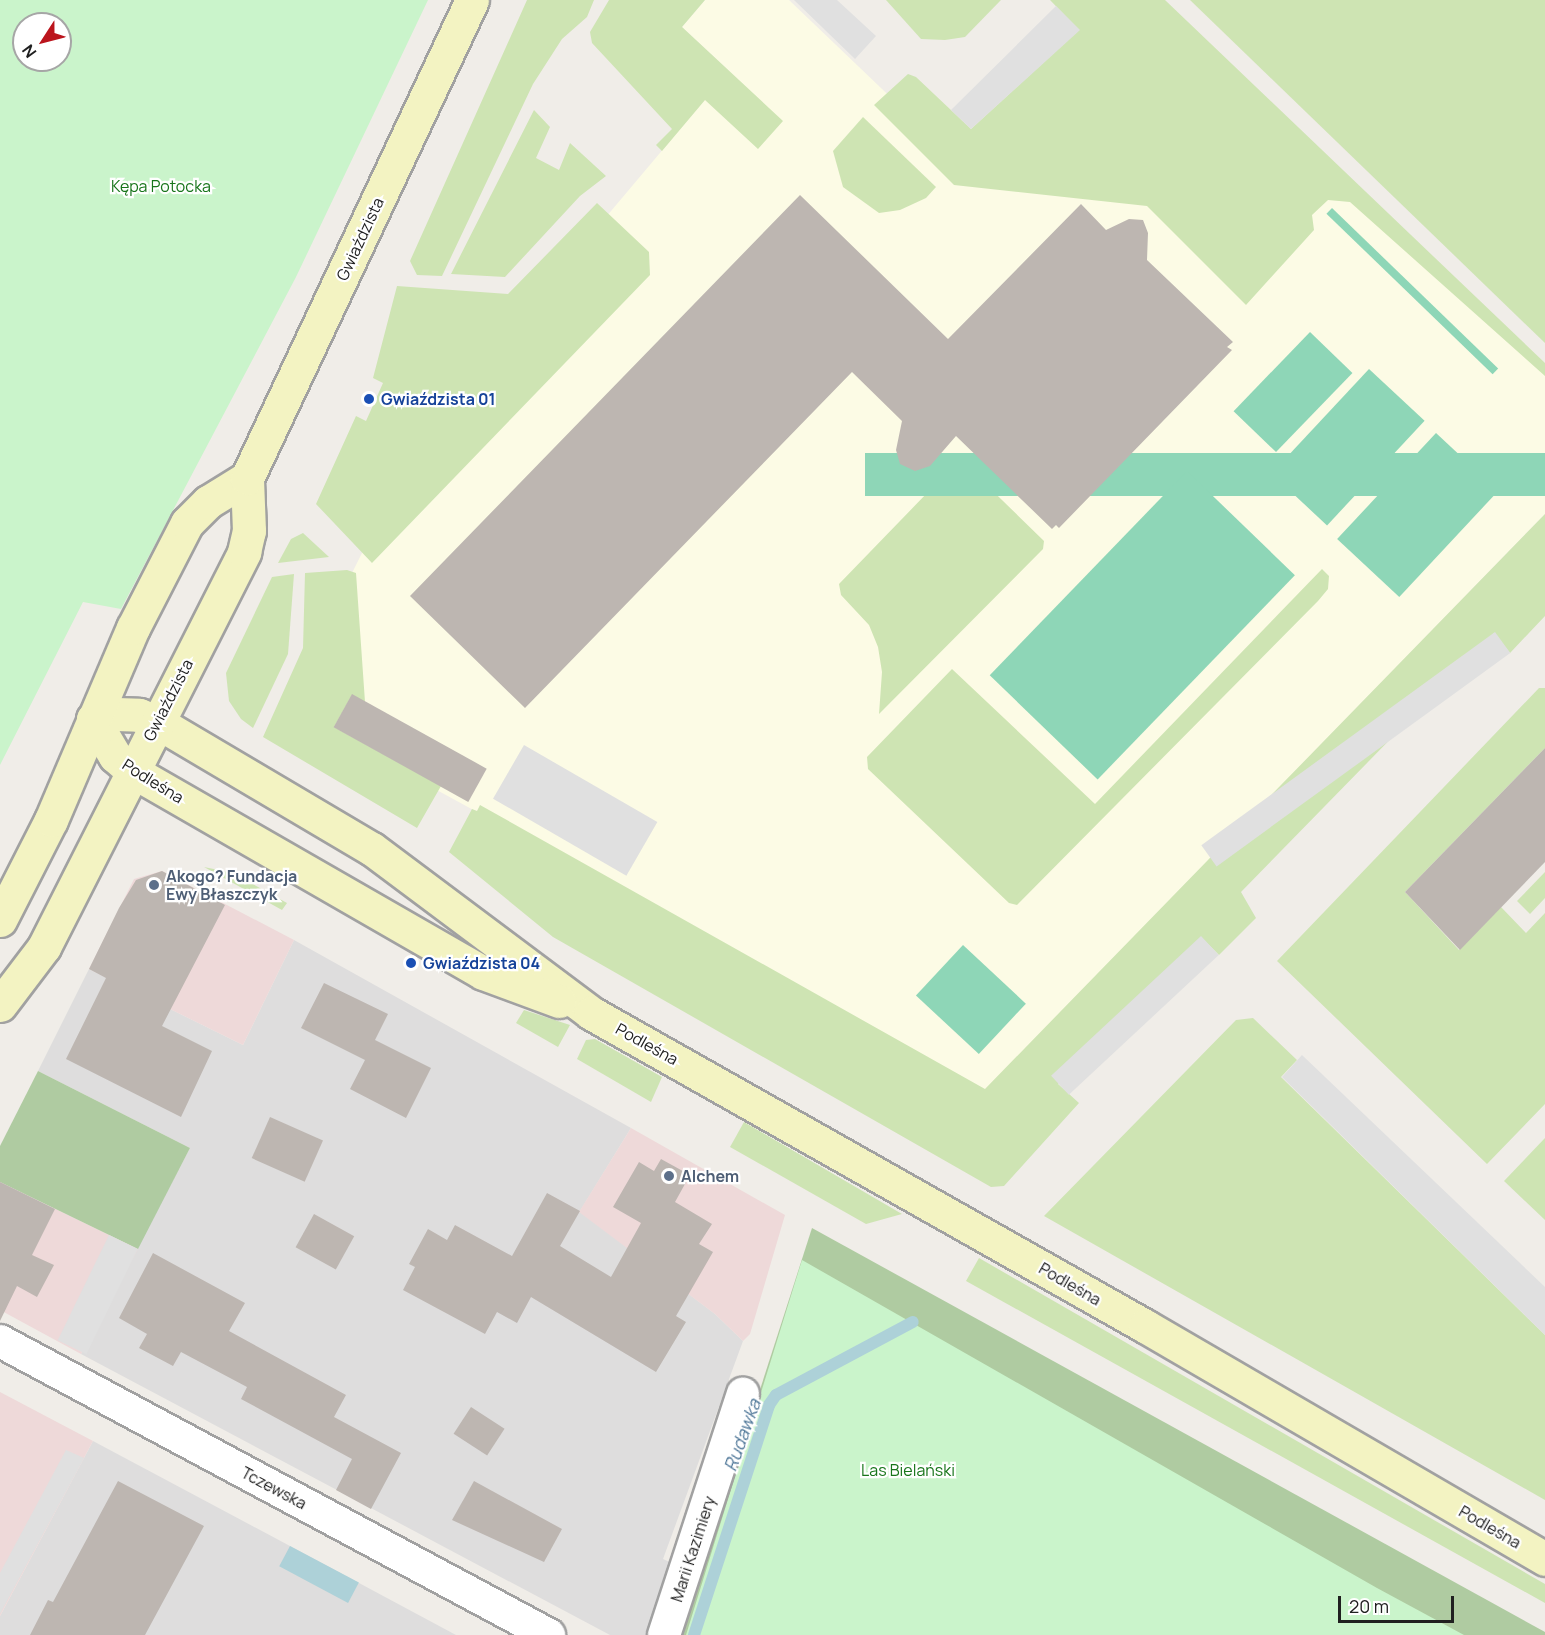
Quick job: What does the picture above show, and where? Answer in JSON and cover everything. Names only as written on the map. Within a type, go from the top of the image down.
[{"type":"street","name":"Gwiaździsta","points":[[0,1005],[44,947],[244,552],[249,531],[247,478],[472,0]]},
{"type":"street","points":[[0,920],[51,820],[133,628],[187,524],[208,502],[247,478]]},
{"type":"street","name":"Podleśna","points":[[591,1013],[483,973],[132,771],[115,756],[93,719],[116,714],[139,715],[157,722],[372,849],[591,1013],[1155,1332],[1545,1559]]},
{"type":"street","name":"Tczewska","points":[[0,1341],[549,1635]]},
{"type":"street","name":"Marii Kazimiery","points":[[664,1635],[743,1394]]},
{"type":"shaded area","points":[[705,0],[789,0],[973,176],[1288,131],[1545,373],[1545,514],[985,1090],[285,707],[419,439],[729,71],[682,27]]},
{"type":"shaded area","points":[[794,0],[837,0],[876,36],[855,59]]},
{"type":"shaded area","points":[[1056,6],[1080,30],[971,129],[951,110]]},
{"type":"shaded area","points":[[1495,632],[1510,653],[1217,866],[1201,845]]},
{"type":"shaded area","points":[[524,745],[657,822],[626,876],[493,799]]},
{"type":"shaded area","points":[[162,871],[294,940],[243,1045],[89,969],[134,879]]},
{"type":"shaded area","points":[[1201,936],[1219,955],[1069,1095],[1051,1076]]},
{"type":"shaded area","points":[[294,940],[631,1128],[580,1211],[715,1314],[743,1341],[663,1559],[674,1564],[652,1635],[610,1635],[81,1354],[190,1148],[38,1071],[89,969],[243,1045]]},
{"type":"shaded area","points":[[1302,1055],[1545,1287],[1545,1335],[1282,1077]]},
{"type":"shaded area","points":[[631,1128],[785,1215],[750,1334],[743,1341],[715,1314],[579,1212]]},
{"type":"shaded area","points":[[0,1182],[138,1249],[81,1354],[0,1310]]},
{"type":"shaded area","points":[[109,1235],[138,1249],[86,1354],[58,1340]]},
{"type":"shaded area","points":[[0,1392],[93,1441],[0,1616]]},
{"type":"shaded area","points":[[93,1441],[456,1635],[0,1635],[0,1616]]},
{"type":"shaded area","points":[[66,1450],[84,1458],[0,1614],[0,1573]]},
{"type":"green space","name":"Kępa Potocka","points":[[0,0],[428,0],[296,277],[121,609],[83,602],[0,765]]},
{"type":"green space","points":[[527,0],[594,0],[587,17],[562,39],[533,84],[442,276],[417,275],[410,261]]},
{"type":"green space","points":[[609,0],[705,0],[682,27],[783,121],[758,149],[705,100],[662,151],[656,145],[672,129],[592,43],[590,32]]},
{"type":"green space","points":[[886,0],[1001,0],[965,37],[945,40],[921,39]]},
{"type":"green space","points":[[1050,0],[1165,0],[1545,363],[1545,376],[1350,202],[1328,200],[1312,215],[1314,230],[1246,305],[1147,206],[954,185],[874,105],[908,74],[916,77],[971,129],[1079,30]]},
{"type":"green space","points":[[1190,0],[1545,0],[1545,343]]},
{"type":"green space","points":[[534,110],[550,127],[536,158],[559,170],[570,143],[606,176],[580,196],[505,277],[451,274]]},
{"type":"green space","points":[[863,117],[936,187],[926,198],[900,210],[879,213],[843,187],[833,151]]},
{"type":"green space","points":[[597,203],[649,252],[650,275],[372,563],[316,504],[356,416],[366,421],[383,383],[373,378],[397,286],[508,294]]},
{"type":"green space","points":[[1332,208],[1498,368],[1493,374],[1326,214]]},
{"type":"green space","points":[[1310,332],[1352,373],[1276,452],[1234,411]]},
{"type":"green space","points":[[1369,369],[1425,421],[1327,525],[1271,474]]},
{"type":"green space","points":[[1436,433],[1498,491],[1399,597],[1337,539]]},
{"type":"green space","points":[[865,453],[1545,453],[1545,496],[865,496]]},
{"type":"green space","points":[[960,459],[1044,541],[1043,549],[879,714],[882,672],[878,647],[869,625],[841,595],[839,584]]},
{"type":"green space","points":[[1187,471],[1295,575],[1098,779],[990,675]]},
{"type":"green space","points":[[1545,514],[1545,616],[1510,653],[1494,633],[1241,892],[1256,918],[1219,955],[1201,937],[1058,1084],[1079,1103],[1004,1186],[991,1187],[553,937],[449,852],[472,809],[477,811],[480,805],[985,1089]]},
{"type":"green space","points":[[303,533],[329,557],[278,563],[291,539]]},
{"type":"green space","points":[[1322,569],[1329,576],[1328,589],[1318,601],[1017,905],[1009,903],[868,769],[867,757],[952,669],[1095,804]]},
{"type":"green space","points":[[347,570],[356,573],[365,702],[352,695],[334,727],[441,786],[417,828],[263,737],[303,648],[305,573]]},
{"type":"green space","points":[[294,574],[288,654],[253,728],[241,719],[229,701],[226,673],[272,577]]},
{"type":"green space","points":[[1539,688],[1545,688],[1545,748],[1405,892],[1459,950],[1501,907],[1526,933],[1545,913],[1545,1104],[1487,1164],[1277,961]]},
{"type":"green space","points":[[204,867],[233,873],[287,903],[282,910]]},
{"type":"green space","points":[[1545,872],[1545,898],[1530,914],[1517,901]]},
{"type":"green space","points":[[963,945],[1026,1004],[979,1054],[916,995]]},
{"type":"green space","points":[[524,1010],[570,1025],[558,1047],[516,1023]]},
{"type":"green space","points":[[1253,1018],[1297,1060],[1281,1077],[1545,1335],[1545,1500],[1044,1216],[1236,1020]]},
{"type":"green space","points":[[595,1039],[662,1077],[651,1102],[577,1059],[586,1040]]},
{"type":"green space","points":[[38,1071],[190,1148],[138,1249],[0,1182],[0,1146]]},
{"type":"green space","points":[[744,1122],[902,1214],[866,1224],[730,1147]]},
{"type":"green space","points":[[1545,1138],[1545,1220],[1504,1181]]},
{"type":"green space","name":"Las Bielański","points":[[812,1228],[1545,1632],[1545,1635],[681,1635]]},
{"type":"green space","points":[[979,1258],[1545,1584],[1545,1603],[966,1281]]},
{"type":"green space","name":"Las Bielański","points":[[802,1260],[1377,1588],[1464,1635],[686,1635]]},
{"type":"water","points":[[290,1546],[359,1583],[348,1603],[279,1566]]},
{"type":"building","points":[[800,195],[948,339],[1081,204],[1106,230],[1129,219],[1143,220],[1148,233],[1147,260],[1233,342],[1227,347],[1232,350],[1059,528],[1056,525],[1052,529],[956,436],[930,466],[915,471],[900,464],[896,450],[902,421],[852,372],[525,708],[410,596]]},
{"type":"building","points":[[352,694],[487,769],[468,802],[334,727]]},
{"type":"building","points":[[1545,748],[1545,862],[1460,950],[1405,892]]},
{"type":"building","points":[[162,871],[225,905],[162,1026],[212,1051],[181,1117],[66,1059],[106,978],[89,969],[119,908],[136,880]]},
{"type":"building","points":[[324,983],[388,1014],[375,1040],[431,1068],[406,1118],[350,1089],[365,1060],[301,1028]]},
{"type":"building","points":[[270,1117],[323,1141],[305,1182],[252,1158]]},
{"type":"building","points":[[661,1159],[690,1175],[675,1202],[712,1224],[699,1244],[713,1252],[676,1316],[686,1322],[656,1372],[531,1297],[517,1323],[497,1312],[485,1334],[403,1290],[415,1267],[409,1264],[428,1229],[447,1240],[455,1225],[512,1256],[547,1193],[580,1211],[560,1246],[611,1277],[641,1223],[613,1207],[639,1162],[654,1171]]},
{"type":"building","points":[[0,1182],[55,1209],[32,1255],[54,1265],[37,1297],[17,1286],[0,1321]]},
{"type":"building","points":[[314,1214],[354,1236],[336,1270],[296,1247]]},
{"type":"building","points":[[153,1253],[245,1303],[229,1331],[346,1395],[334,1417],[401,1453],[371,1509],[336,1490],[352,1459],[241,1399],[247,1387],[181,1352],[173,1366],[139,1348],[147,1334],[119,1318]]},
{"type":"building","points":[[471,1407],[505,1429],[487,1456],[454,1434]]},
{"type":"building","points":[[118,1481],[204,1526],[145,1635],[30,1635],[48,1600],[53,1602]]},
{"type":"building","points":[[474,1481],[562,1529],[544,1562],[452,1520]]},
{"type":"waterway","name":"Rudawka","points":[[694,1635],[769,1405],[776,1395],[913,1322]]},
{"type":"place","name":"Gwiaździsta 01","points":[[369,399]]},
{"type":"place","name":"Akogo? Fundacja Ewy Błaszczyk","points":[[154,885]]},
{"type":"place","name":"Gwiaździsta 04","points":[[411,963]]},
{"type":"place","name":"Alchem","points":[[669,1176]]}]
